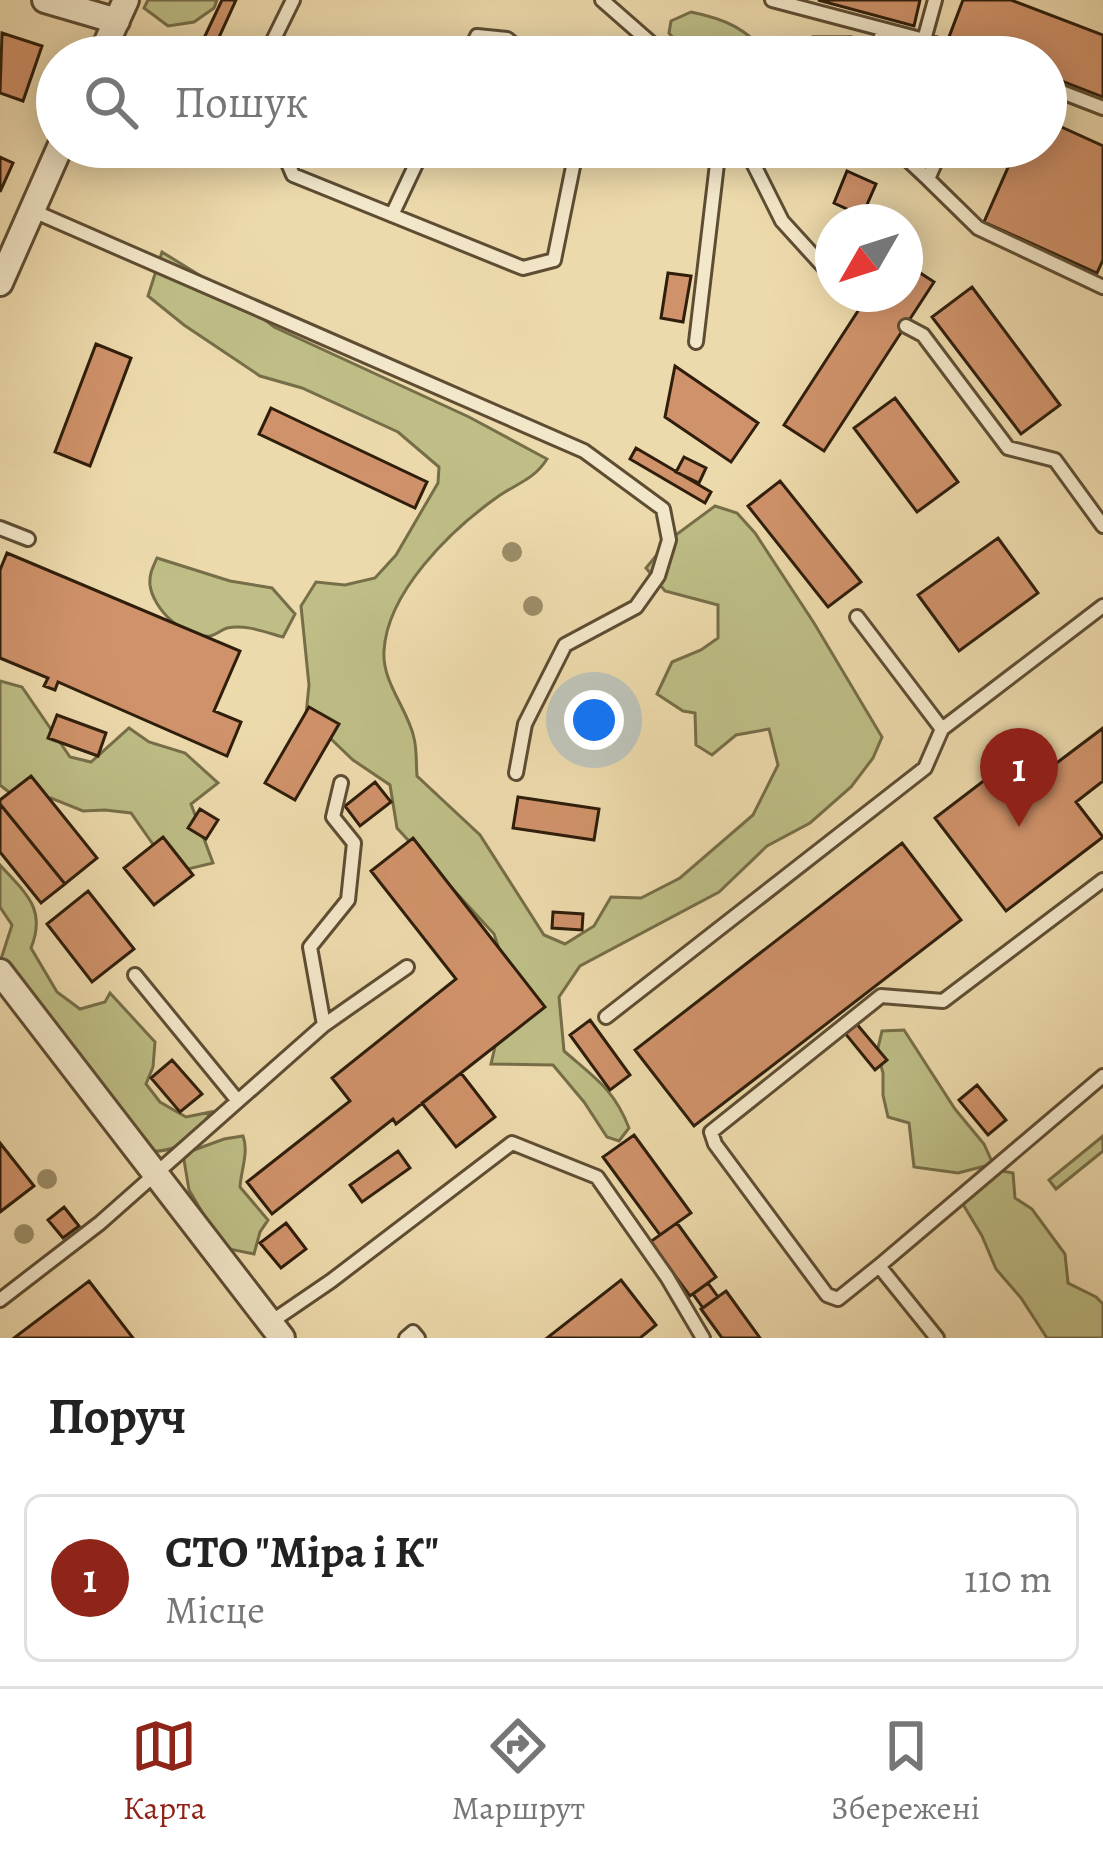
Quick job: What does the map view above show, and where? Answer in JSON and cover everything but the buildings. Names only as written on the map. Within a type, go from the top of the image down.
[{"type":"street","points":[[45,0],[121,11]]},
{"type":"street","points":[[0,283],[50,168]]},
{"type":"street","points":[[0,972],[276,1330]]},
{"type":"lane","points":[[275,36],[293,0]]},
{"type":"lane","points":[[602,0],[643,36]]},
{"type":"lane","points":[[772,0],[909,36]]},
{"type":"lane","points":[[925,36],[935,0]]},
{"type":"lane","points":[[881,36],[882,29]]},
{"type":"lane","points":[[1067,94],[1103,108]]},
{"type":"lane","points":[[290,168],[293,175],[523,268],[554,260],[573,168]]},
{"type":"lane","points":[[392,215],[414,168]]},
{"type":"lane","points":[[696,342],[717,168]]},
{"type":"lane","points":[[756,168],[785,225],[815,258]]},
{"type":"lane","points":[[916,168],[978,229],[1103,287]]},
{"type":"lane","points":[[928,179],[933,168]]},
{"type":"lane","points":[[31,210],[584,451],[663,508],[669,541],[658,576],[636,607],[565,645],[525,724],[516,773]]},
{"type":"lane","points":[[906,326],[923,335],[1008,448],[1055,460],[1103,526]]},
{"type":"lane","points":[[0,528],[28,538]]},
{"type":"lane","points":[[606,1017],[925,768],[942,729],[1103,606]]},
{"type":"lane","points":[[857,617],[942,729]]},
{"type":"lane","points":[[324,1025],[310,947],[348,900],[354,843],[333,817],[341,783]]},
{"type":"lane","points":[[1103,880],[943,1001],[881,996],[711,1132],[728,1163],[826,1295],[838,1299],[1103,1076]]},
{"type":"lane","points":[[0,1300],[156,1175],[324,1025],[407,967]]},
{"type":"lane","points":[[135,974],[238,1101]]},
{"type":"lane","points":[[276,1330],[332,1281],[512,1143],[597,1177],[703,1338]]},
{"type":"lane","points":[[879,1266],[938,1338]]},
{"type":"lane","points":[[406,1338],[413,1332],[418,1338]]},
{"type":"green space","points":[[148,0],[217,0],[214,8],[194,22],[168,26],[144,8]]},
{"type":"green space","points":[[691,12],[715,18],[748,36],[671,36],[671,21]]},
{"type":"green space","points":[[162,252],[274,327],[469,417],[547,459],[530,477],[460,527],[424,564],[396,607],[384,651],[387,674],[414,738],[417,776],[480,835],[544,935],[565,944],[594,926],[611,897],[641,898],[680,878],[753,815],[778,765],[769,729],[736,735],[712,755],[696,745],[695,713],[657,694],[672,662],[718,638],[718,605],[665,591],[646,568],[669,540],[715,506],[737,513],[755,533],[882,737],[851,787],[810,823],[767,846],[719,892],[580,966],[559,997],[564,1051],[617,1103],[629,1128],[619,1141],[607,1137],[553,1065],[491,1064],[505,967],[494,934],[397,828],[390,785],[353,760],[306,715],[309,685],[301,606],[316,582],[345,585],[375,578],[396,555],[438,483],[439,467],[398,432],[302,388],[260,376],[184,325],[148,296]]},
{"type":"green space","points":[[157,558],[230,581],[272,588],[295,614],[283,637],[241,627],[210,636],[190,633],[171,621],[152,594],[150,577]]},
{"type":"green space","points":[[0,681],[22,687],[70,757],[91,762],[129,728],[149,742],[185,753],[218,783],[191,804],[213,863],[184,870],[157,850],[131,813],[83,811],[51,798],[24,804],[0,785]]},
{"type":"green space","points":[[0,865],[31,902],[36,922],[31,948],[57,992],[80,1009],[105,1002],[110,993],[155,1042],[146,1084],[160,1102],[186,1117],[211,1112],[185,1143],[146,1152],[70,1053],[61,1031],[10,979],[1,959],[12,925],[0,907]]},
{"type":"green space","points":[[904,1030],[993,1164],[958,1173],[914,1167],[909,1123],[888,1117],[877,1052],[882,1031]]},
{"type":"green space","points":[[243,1136],[240,1187],[268,1220],[254,1254],[229,1249],[208,1222],[189,1190],[183,1154]]},
{"type":"green space","points":[[1103,1136],[1103,1151],[1056,1189],[1049,1180]]},
{"type":"green space","points":[[1002,1171],[1013,1173],[1015,1198],[1032,1209],[1065,1254],[1068,1283],[1103,1304],[1103,1338],[1047,1338],[996,1269],[961,1201]]},
{"type":"place","name":"СТО \"Міра і К\"","points":[[1019,827]]}]
